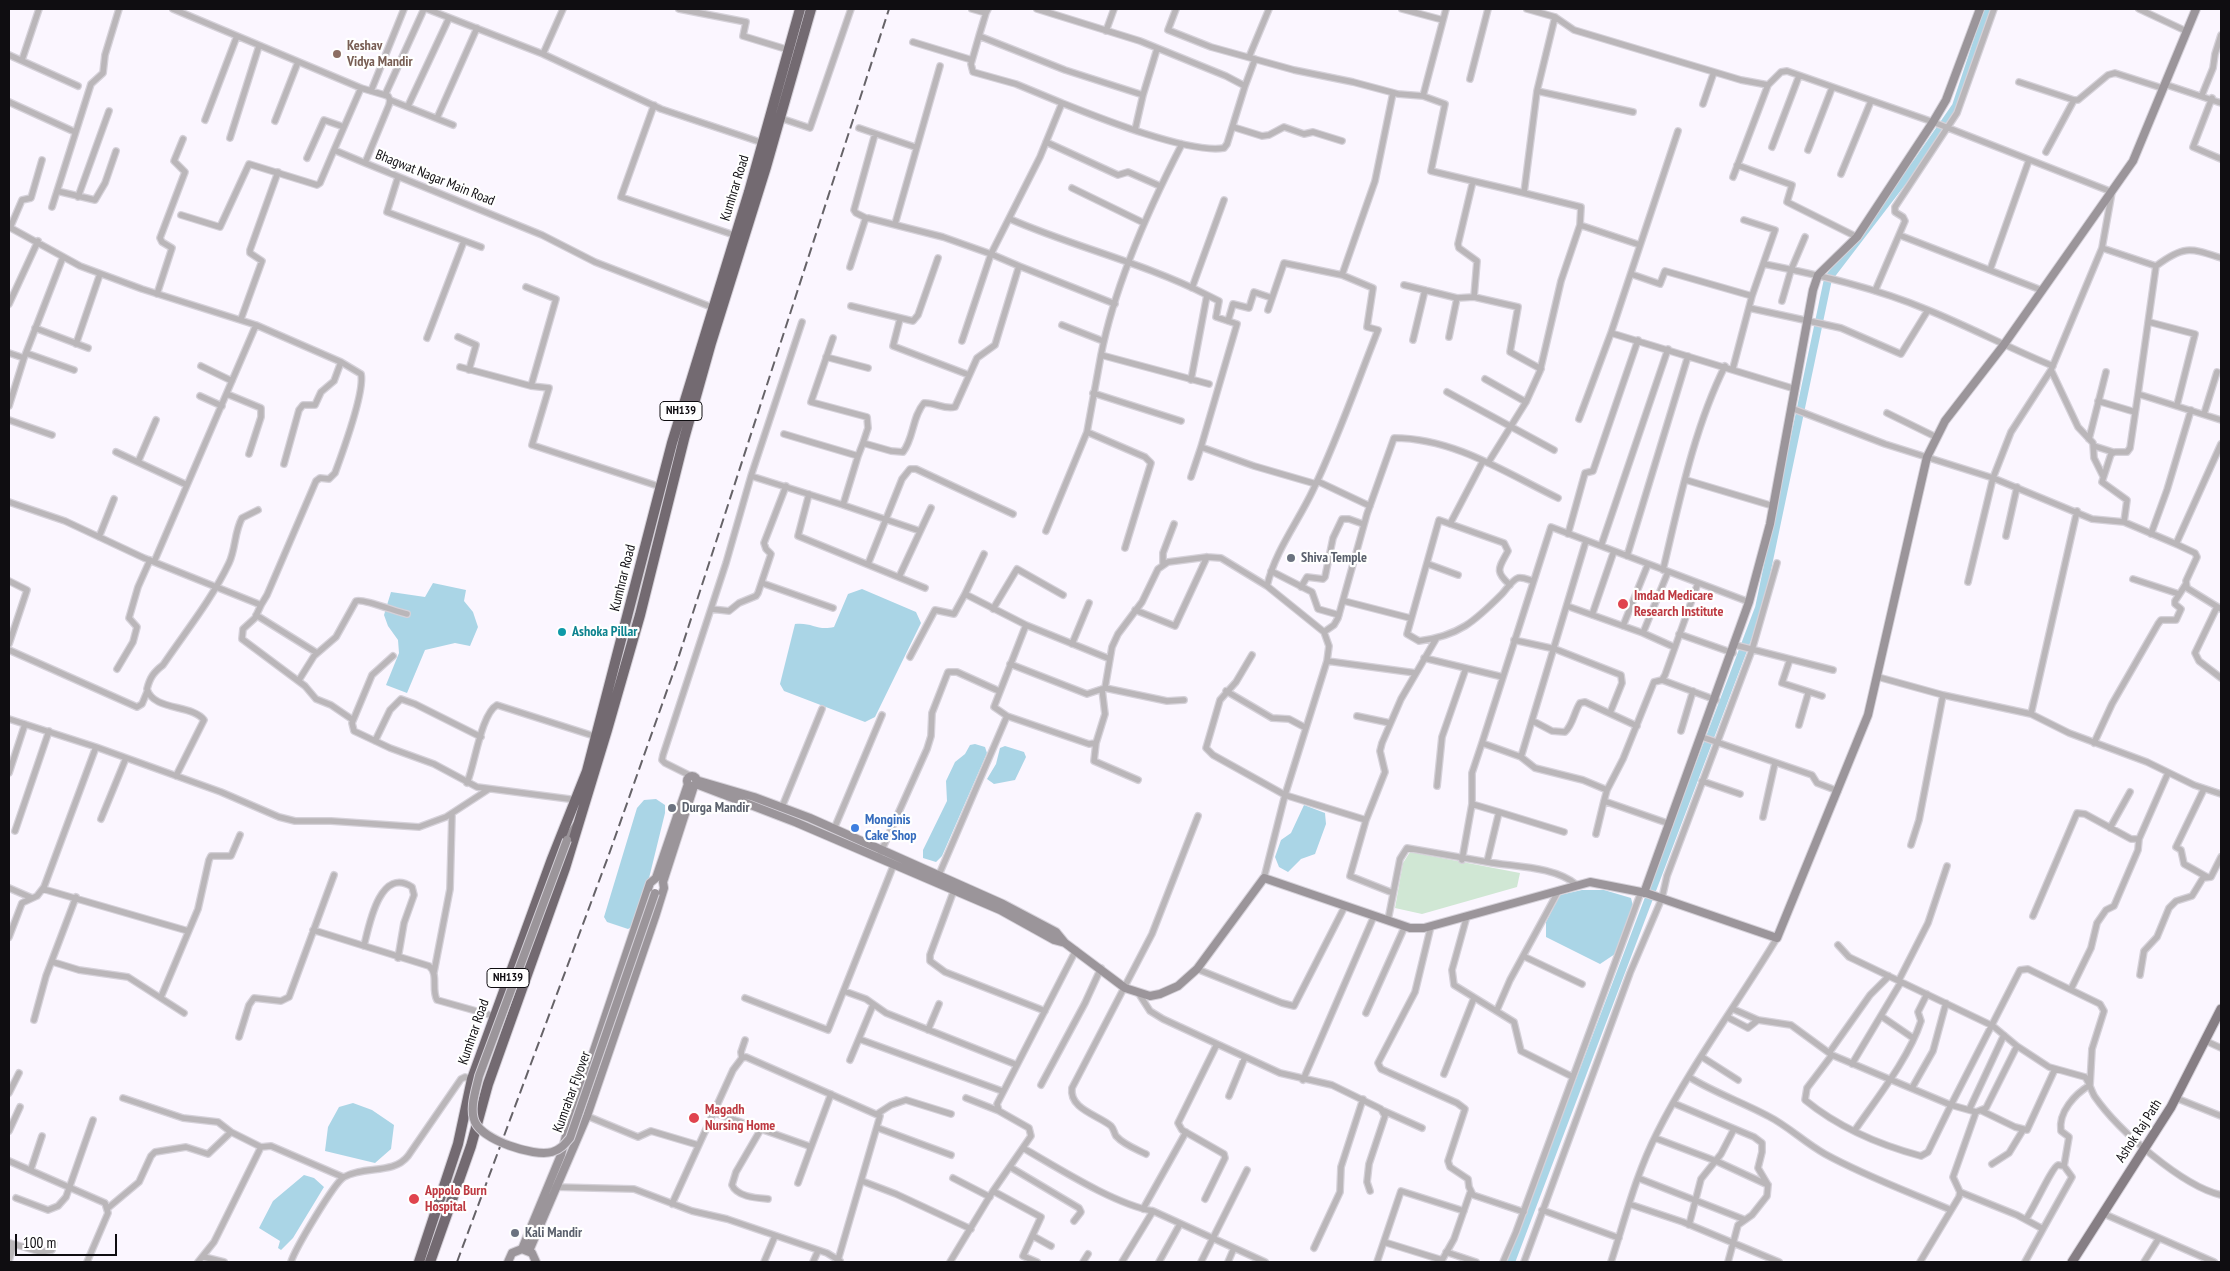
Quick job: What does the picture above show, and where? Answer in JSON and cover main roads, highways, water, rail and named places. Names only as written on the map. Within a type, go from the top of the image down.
[{"type":"highway","name":"Kumhrar Road","points":[[578,822],[637,625],[734,235],[746,216],[763,143],[800,9]]},
{"type":"highway","name":"Kumhrar Road","points":[[420,1262],[434,1224],[461,1132],[472,1079],[576,800],[597,737],[661,487],[716,309],[780,118],[811,9]]},
{"type":"highway","points":[[652,521],[663,523]]},
{"type":"highway","name":"NH139","points":[[430,1262],[472,1141],[488,1084],[565,868],[578,822]]},
{"type":"highway","points":[[461,1132],[472,1141]]},
{"type":"main road","points":[[1644,892],[1704,738],[1750,602],[1773,506],[1818,276],[1857,237],[1935,123],[1946,100],[1980,9]]},
{"type":"main road","points":[[693,782],[782,807],[882,849],[938,878],[954,890],[1000,910],[1054,940],[1065,943],[1126,988],[1139,994],[1160,994],[1178,986],[1197,969],[1264,878],[1405,926],[1424,928],[1590,882],[1644,892],[1776,938],[1865,723],[1878,677],[1927,457],[1936,437],[1945,421],[2003,346],[2133,160],[2196,9]]},
{"type":"main road","points":[[693,782],[795,822],[878,858],[938,878],[1003,904],[1056,932],[1065,943]]},
{"type":"main road","points":[[658,885],[693,782]]},
{"type":"main road","name":"Kumrahar Flyover","points":[[568,836],[569,816]]},
{"type":"main road","name":"Kumrahar Flyover","points":[[578,822],[568,836],[479,1076],[473,1102],[475,1122],[484,1135],[528,1152],[540,1153],[558,1150],[570,1138],[658,885]]},
{"type":"main road","points":[[525,1250],[587,1116],[664,888],[658,885],[650,883],[568,1128],[553,1187]]},
{"type":"main road","name":"Ashok Raj Path","points":[[2072,1262],[2176,1098],[2220,1015]]},
{"type":"main road","points":[[508,1262],[512,1253],[525,1250]]},
{"type":"main road","points":[[525,1250],[536,1262]]},
{"type":"water","points":[[433,583],[466,590],[464,601],[473,612],[478,627],[470,646],[455,643],[425,650],[407,693],[386,685],[399,653],[398,640],[388,626],[384,615],[391,592],[425,597]]},
{"type":"water","points":[[862,589],[916,612],[921,623],[875,717],[865,722],[784,691],[780,684],[795,624],[806,624],[823,628],[834,627],[848,594]]},
{"type":"water","points":[[975,744],[985,747],[987,753],[942,856],[936,862],[923,858],[923,850],[947,801],[946,781],[955,762],[965,754],[970,745]]},
{"type":"water","points":[[1005,746],[1024,752],[1026,757],[1015,780],[994,784],[987,779],[996,764],[1000,748]]},
{"type":"water","points":[[656,799],[665,805],[665,813],[638,923],[628,929],[607,922],[604,917],[637,808],[644,800]]},
{"type":"water","points":[[1304,805],[1325,813],[1326,824],[1315,854],[1301,859],[1288,872],[1279,867],[1275,857],[1281,840],[1291,833]]},
{"type":"water","points":[[1582,890],[1604,890],[1631,898],[1633,906],[1615,954],[1600,964],[1546,937],[1546,922],[1560,895]]},
{"type":"water","points":[[353,1103],[372,1110],[394,1125],[391,1149],[375,1163],[325,1151],[328,1127],[339,1107]]},
{"type":"water","points":[[304,1175],[314,1178],[324,1187],[293,1238],[281,1250],[278,1248],[280,1241],[259,1228],[273,1201]]},
{"type":"waterway","points":[[1511,1262],[1759,608],[1828,279],[1916,164],[1956,106],[1988,9]]},
{"type":"railway","points":[[457,1262],[608,857],[676,665],[889,9]]},
{"type":"place","name":"Keshav Vidya Mandir","points":[[337,54]]},
{"type":"place","name":"Shiva Temple","points":[[1291,558]]},
{"type":"place","name":"Imdad Medicare Research Institute","points":[[1623,604]]},
{"type":"place","name":"Ashoka Pillar","points":[[562,632]]},
{"type":"place","name":"Durga Mandir","points":[[672,808]]},
{"type":"place","name":"Monginis Cake Shop","points":[[855,828]]},
{"type":"place","name":"Magadh Nursing Home","points":[[694,1118]]},
{"type":"place","name":"Appolo Burn Hospital","points":[[414,1199]]},
{"type":"place","name":"Kali Mandir","points":[[515,1233]]}]
